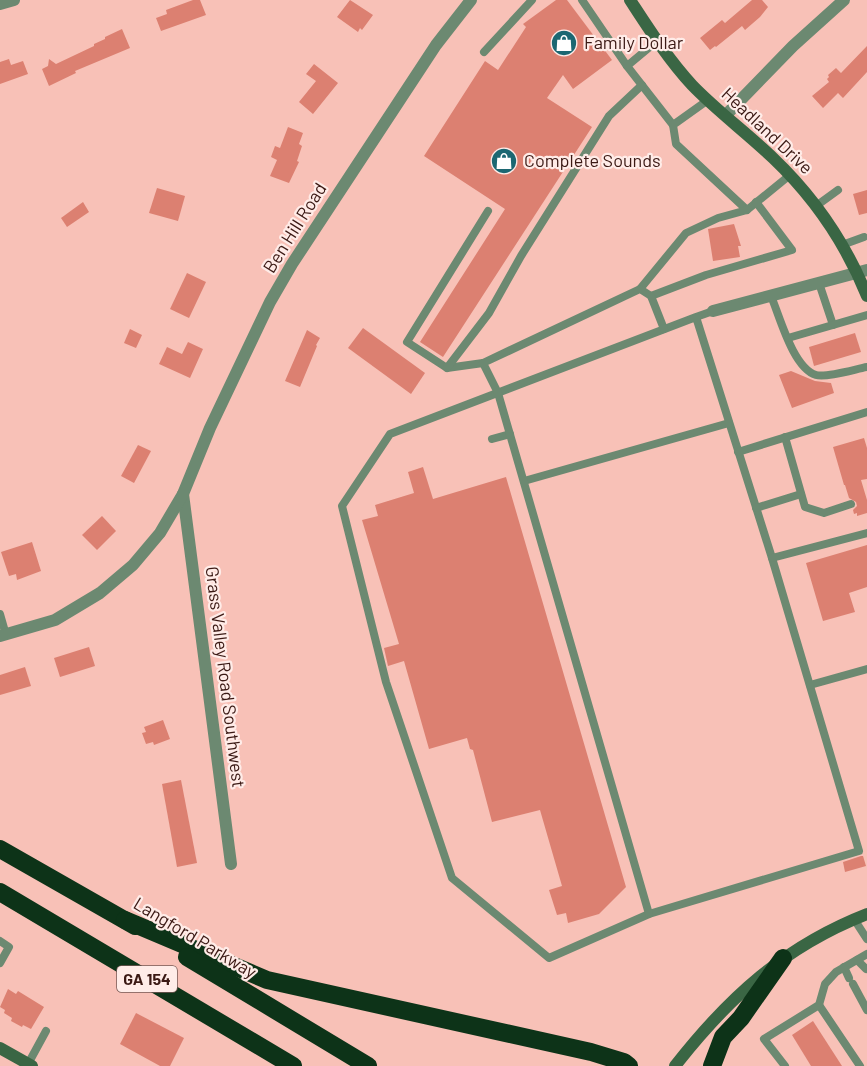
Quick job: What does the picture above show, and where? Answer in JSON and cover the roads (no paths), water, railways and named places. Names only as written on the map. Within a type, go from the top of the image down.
[{"type":"highway","name":"Langford Parkway","points":[[0,849],[125,920],[368,1066]]},
{"type":"highway","name":"GA 154","points":[[0,892],[293,1066]]},
{"type":"highway","points":[[125,920],[267,980],[591,1052],[624,1062],[629,1066]]},
{"type":"highway","points":[[712,1066],[723,1037],[741,1018],[783,958]]},
{"type":"main road","name":"Headland Drive","points":[[630,0],[657,41],[685,76],[708,100],[774,158],[816,206],[862,271],[867,296]]},
{"type":"main road","points":[[675,1066],[705,1028],[738,994],[783,958],[867,914]]},
{"type":"main road","points":[[0,1048],[29,1065]]},
{"type":"street","points":[[0,4],[14,0]]},
{"type":"street","name":"Ben Hill Road","points":[[3,635],[55,620],[100,593],[133,565],[160,533],[183,494],[210,428],[270,302],[292,264],[423,63],[471,0]]},
{"type":"street","points":[[726,116],[793,46],[844,0]]},
{"type":"street","points":[[713,311],[862,271]]},
{"type":"street","name":"Grass Valley Road Southwest","points":[[183,494],[231,864]]},
{"type":"lane","points":[[483,52],[532,0]]},
{"type":"lane","points":[[582,0],[627,66],[673,125],[676,144],[747,210]]},
{"type":"lane","points":[[627,66],[657,41]]},
{"type":"lane","points":[[447,368],[489,313],[521,256],[609,116],[642,85]]},
{"type":"lane","points":[[673,125],[708,100]]},
{"type":"lane","points":[[488,211],[406,342],[447,368],[483,363],[640,289],[686,233],[718,218],[747,210],[790,175]]},
{"type":"lane","points":[[816,206],[838,190]]},
{"type":"lane","points":[[651,296],[706,275],[792,250],[756,202]]},
{"type":"lane","points":[[842,245],[864,237]]},
{"type":"lane","points":[[819,283],[833,325]]},
{"type":"lane","points":[[640,289],[651,296],[664,329]]},
{"type":"lane","points":[[771,296],[802,367],[818,376],[867,367]]},
{"type":"lane","points":[[696,317],[772,558],[859,851],[649,914],[549,958],[452,878],[386,682],[342,506],[390,434],[664,329],[696,317],[713,311]]},
{"type":"lane","points":[[788,338],[867,315]]},
{"type":"lane","points":[[483,363],[498,393],[649,914]]},
{"type":"lane","points":[[738,452],[867,412]]},
{"type":"lane","points":[[524,481],[729,423]]},
{"type":"lane","points":[[492,439],[510,434]]},
{"type":"lane","points":[[785,437],[805,507],[824,513],[851,504]]},
{"type":"lane","points":[[756,508],[801,494]]},
{"type":"lane","points":[[772,558],[867,533]]},
{"type":"lane","points":[[0,614],[3,635]]},
{"type":"lane","points":[[810,685],[867,669]]},
{"type":"lane","points":[[854,919],[867,939]]},
{"type":"lane","points":[[0,941],[9,947],[0,963]]},
{"type":"lane","points":[[785,1066],[764,1039],[819,1005],[825,984],[836,972],[867,954]]},
{"type":"lane","points":[[857,960],[866,969]]},
{"type":"lane","points":[[844,967],[867,1010]]},
{"type":"lane","points":[[819,1005],[860,1066]]},
{"type":"lane","points":[[29,1065],[46,1031]]},
{"type":"place","name":"Family Dollar","points":[[564,43]]},
{"type":"place","name":"Complete Sounds","points":[[504,161]]}]
